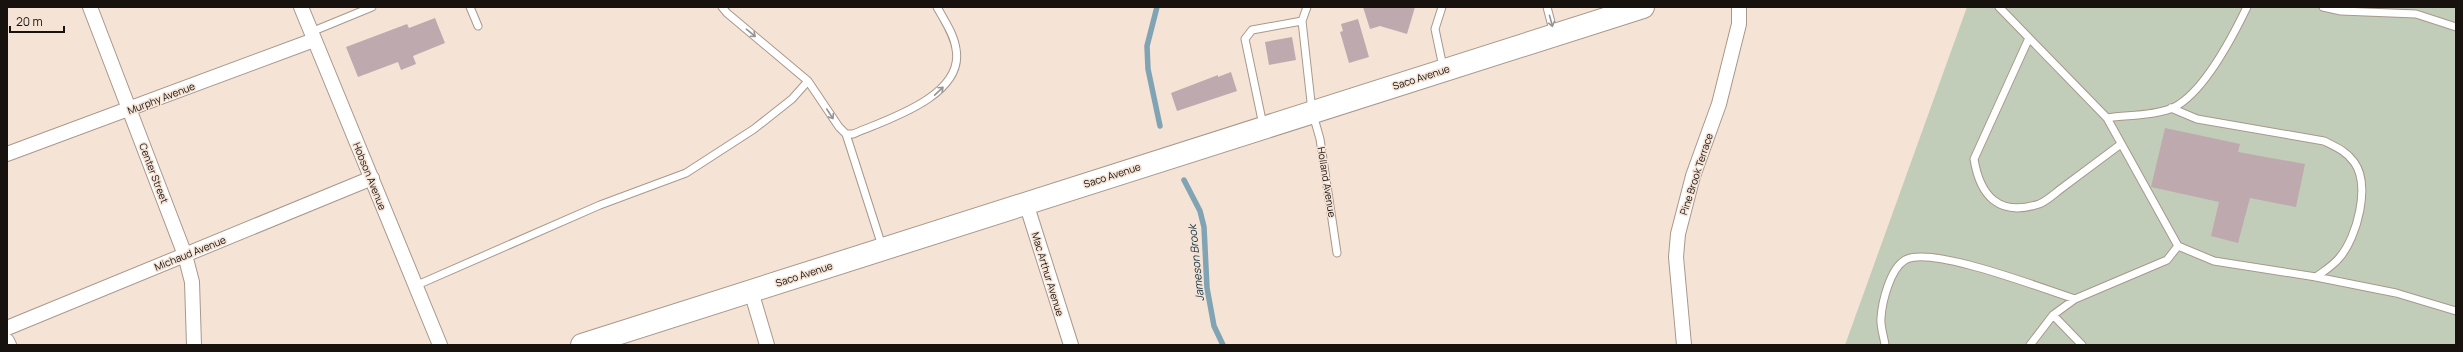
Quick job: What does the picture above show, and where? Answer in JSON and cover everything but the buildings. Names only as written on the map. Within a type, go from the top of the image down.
[{"type":"main road","name":"Saco Avenue","points":[[582,345],[1444,70],[1554,34],[1608,12],[1643,7]]},
{"type":"street","name":"Center Street","points":[[90,7],[186,255],[192,282],[194,345]]},
{"type":"street","name":"Hobson Avenue","points":[[301,7],[440,345]]},
{"type":"street","name":"Pine Brook Terrace","points":[[1684,345],[1676,257],[1678,234],[1693,176],[1719,104],[1739,24],[1739,7]]},
{"type":"street","name":"Murphy Avenue","points":[[7,154],[129,110],[312,36]]},
{"type":"street","name":"Michaud Avenue","points":[[7,328],[372,178]]},
{"type":"street","name":"Mac Arthur Avenue","points":[[1026,203],[1071,345]]},
{"type":"street","points":[[751,291],[767,345]]},
{"type":"street","points":[[7,341],[9,345]]},
{"type":"lane","points":[[312,36],[372,7]]},
{"type":"lane","points":[[470,7],[478,26]]},
{"type":"lane","points":[[722,7],[808,81],[838,127],[846,134],[882,249]]},
{"type":"lane","points":[[846,134],[853,134],[910,108],[936,94],[951,78],[956,64],[957,50],[938,7]]},
{"type":"lane","points":[[1264,127],[1246,40],[1252,30],[1302,21],[1307,7]]},
{"type":"lane","points":[[1442,7],[1435,29],[1444,70]]},
{"type":"lane","points":[[1547,7],[1554,34]]},
{"type":"lane","points":[[1999,7],[2106,118],[2178,246],[2214,261],[2316,277],[2396,293],[2456,311]]},
{"type":"lane","points":[[2106,118],[2171,108],[2189,96],[2208,73],[2238,28],[2247,7]]},
{"type":"lane","points":[[2323,7],[2341,11],[2416,14],[2456,27]]},
{"type":"lane","name":"Holland Avenue","points":[[1302,21],[1312,111],[1320,139],[1337,253]]},
{"type":"lane","points":[[2029,38],[1974,159],[1978,179],[1991,199],[2007,208],[2022,208],[2041,203],[2121,144]]},
{"type":"lane","points":[[415,286],[593,208],[686,173],[754,130],[792,99],[808,81]]},
{"type":"lane","points":[[2171,108],[2197,119],[2324,141],[2341,149],[2355,163],[2360,181],[2360,215],[2353,238],[2340,258],[2316,277]]},
{"type":"lane","points":[[2030,345],[2053,316],[2075,299],[2168,260],[2178,246]]},
{"type":"lane","points":[[1885,345],[1881,318],[1891,275],[1905,260],[1926,256],[1968,264],[2075,299]]},
{"type":"lane","points":[[2053,316],[2082,345]]},
{"type":"green space","points":[[1967,7],[2456,7],[2456,345],[1845,345]]},
{"type":"waterway","name":"Jameson Brook","points":[[1157,7],[1147,46],[1148,69],[1160,126]]},
{"type":"waterway","name":"Jameson Brook","points":[[1184,180],[1200,211],[1204,227],[1207,288],[1214,326],[1223,345]]}]
